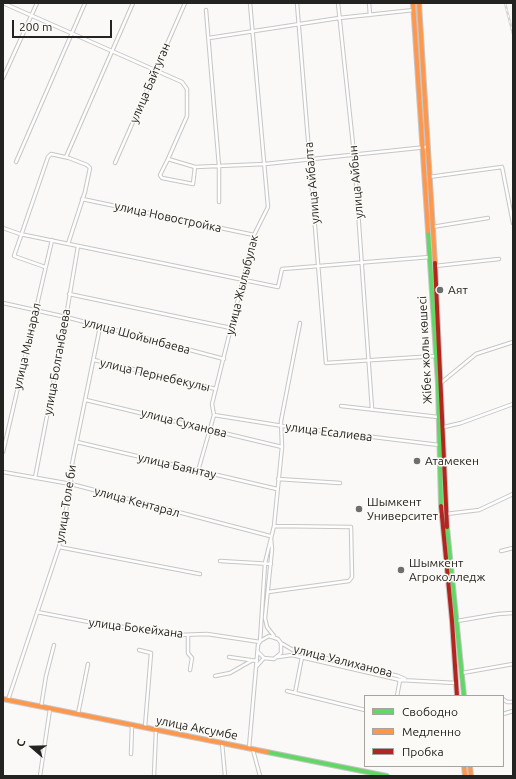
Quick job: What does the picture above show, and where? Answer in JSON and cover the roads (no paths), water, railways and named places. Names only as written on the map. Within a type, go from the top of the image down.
[{"type":"main road","name":"Жібек жолы көшесі","points":[[413,3],[435,266],[444,427],[446,514],[464,695]]},
{"type":"main road","name":"Жібек жолы көшесі","points":[[419,3],[430,257],[436,356],[441,522],[452,622],[457,695]]},
{"type":"main road","name":"улица Аксумбе","points":[[6,699],[386,776]]},
{"type":"street","points":[[3,3],[182,82],[187,89],[187,116],[160,175],[162,178],[193,184],[195,167]]},
{"type":"street","points":[[3,78],[37,3]]},
{"type":"street","points":[[16,162],[85,3]]},
{"type":"street","points":[[66,157],[113,52],[133,3]]},
{"type":"street","name":"улица Байтуган","points":[[115,163],[185,3]]},
{"type":"street","name":"улица Жылыбулак","points":[[198,470],[214,415],[212,404],[254,235],[268,207],[250,3]]},
{"type":"street","name":"улица Айбалта","points":[[297,3],[326,363],[369,361]]},
{"type":"street","name":"улица Айбын","points":[[338,3],[354,154],[372,409]]},
{"type":"street","points":[[369,3],[370,15]]},
{"type":"street","points":[[206,10],[219,166],[219,202]]},
{"type":"street","points":[[209,38],[339,18],[414,10]]},
{"type":"street","points":[[168,159],[195,167],[219,166],[265,164],[425,148]]},
{"type":"street","points":[[45,267],[14,256],[20,234],[48,157],[51,154],[66,157],[90,168],[68,244]]},
{"type":"street","points":[[428,177],[502,167],[513,223]]},
{"type":"street","name":"улица Новостройка","points":[[82,199],[254,235]]},
{"type":"street","points":[[432,227],[488,218]]},
{"type":"street","points":[[3,228],[20,234],[278,287],[282,269],[362,261],[430,257]]},
{"type":"street","name":"улица Мынарал","points":[[3,452],[34,310],[52,240]]},
{"type":"street","name":"улица Болганбаева","points":[[35,478],[78,246]]},
{"type":"street","points":[[435,266],[498,259]]},
{"type":"street","points":[[69,294],[231,328]]},
{"type":"street","name":"улица Шойынбаева","points":[[3,303],[66,317],[224,359]]},
{"type":"street","points":[[260,776],[251,749],[256,661],[260,642],[265,563],[270,536],[274,526],[278,489],[283,426],[281,421],[300,323]]},
{"type":"street","name":"улица Толе би","points":[[6,699],[59,547],[71,484],[71,469],[100,327]]},
{"type":"street","points":[[442,382],[476,354],[513,342]]},
{"type":"street","points":[[369,361],[436,356]]},
{"type":"street","name":"улица Пернебекулы","points":[[94,360],[216,389]]},
{"type":"street","name":"улица Суханова","points":[[86,400],[282,447]]},
{"type":"street","points":[[444,427],[461,423],[513,404]]},
{"type":"street","points":[[341,406],[438,417]]},
{"type":"street","name":"улица Есалиева","points":[[214,415],[283,426],[444,446]]},
{"type":"street","name":"улица Баянтау","points":[[77,442],[278,489]]},
{"type":"street","name":"улица Кентарал","points":[[3,472],[71,484],[270,536]]},
{"type":"street","points":[[278,479],[340,483]]},
{"type":"street","points":[[446,514],[479,510],[513,494]]},
{"type":"street","points":[[268,592],[349,581],[352,577],[351,527],[274,526]]},
{"type":"street","points":[[258,652],[264,658],[269,660],[278,657],[281,652],[281,643],[267,627],[265,618],[272,549],[270,536]]},
{"type":"street","points":[[59,547],[200,574]]},
{"type":"street","points":[[501,551],[513,548]]},
{"type":"street","points":[[220,561],[271,564]]},
{"type":"street","name":"улица Бокейхана","points":[[37,612],[88,622],[178,635],[207,634],[260,642]]},
{"type":"street","points":[[457,621],[513,613]]},
{"type":"street","points":[[188,635],[188,654],[192,658],[190,670]]},
{"type":"street","points":[[260,642],[264,637],[274,636]]},
{"type":"street","name":"улица Уалиханова","points":[[281,643],[292,650],[398,676],[406,680]]},
{"type":"street","points":[[41,707],[46,676],[54,645]]},
{"type":"street","points":[[139,650],[151,653],[145,728]]},
{"type":"street","name":"улица Уалиханова","points":[[278,657],[292,655],[400,680],[456,683]]},
{"type":"street","points":[[229,657],[256,661]]},
{"type":"street","points":[[295,693],[302,657]]},
{"type":"street","points":[[256,667],[264,658]]},
{"type":"street","points":[[215,676],[230,673],[251,661]]},
{"type":"street","points":[[78,714],[88,664]]},
{"type":"street","points":[[462,673],[513,664]]},
{"type":"street","name":"улица Уалиханова","points":[[397,695],[400,680]]},
{"type":"street","points":[[287,691],[364,710]]},
{"type":"street","points":[[40,776],[50,708]]},
{"type":"street","points":[[130,754],[132,725]]},
{"type":"street","points":[[154,776],[156,730]]},
{"type":"street","points":[[222,743],[222,759],[226,776]]},
{"type":"railway","points":[[505,3],[513,34]]},
{"type":"place","name":"Аят","points":[[440,290]]},
{"type":"place","name":"Атамекен","points":[[417,461]]},
{"type":"place","name":"Шымкент Университет","points":[[359,509]]},
{"type":"place","name":"Шымкент Агроколледж","points":[[401,570]]}]
